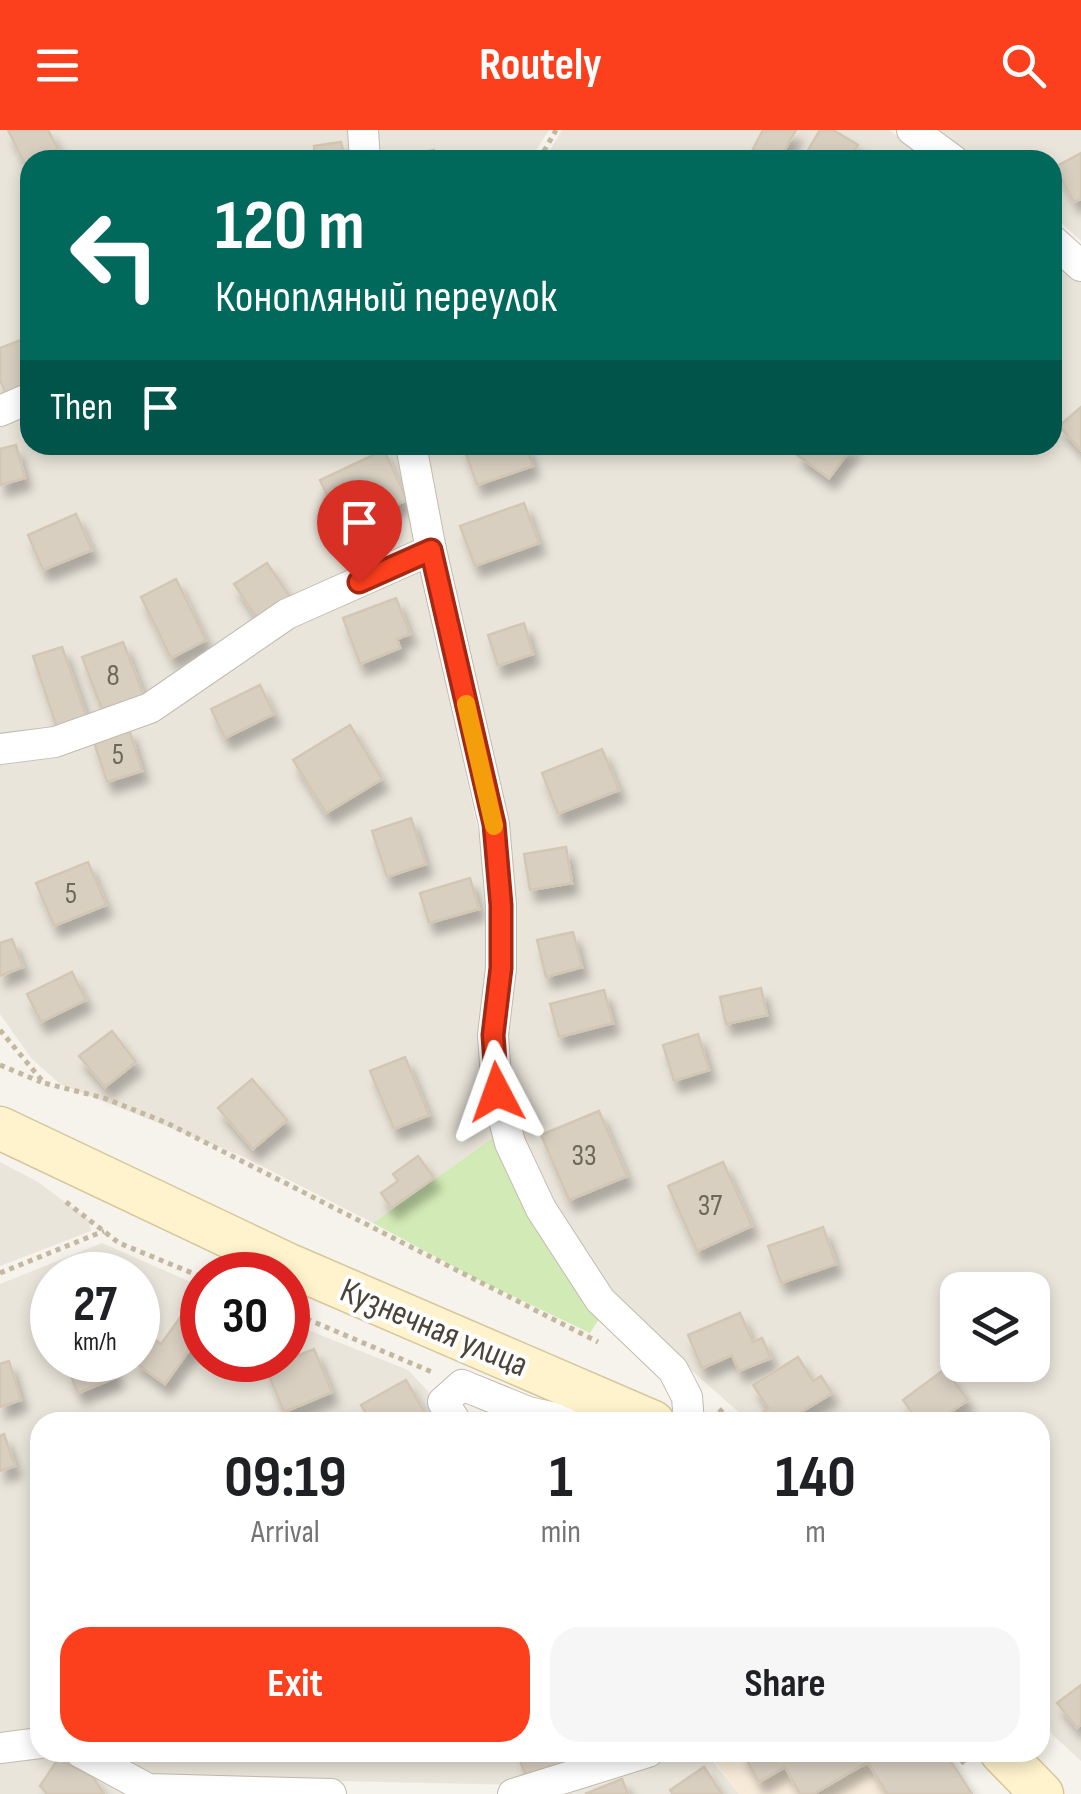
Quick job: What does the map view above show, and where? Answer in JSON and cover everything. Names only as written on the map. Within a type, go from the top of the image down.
[{"type":"main road","name":"Кузнечная улица","points":[[0,1128],[289,1265],[629,1412]]},
{"type":"main road","points":[[1011,1762],[1042,1794]]},
{"type":"street","points":[[912,130],[939,150]]},
{"type":"street","points":[[1062,249],[1081,266]]},
{"type":"street","points":[[413,455],[494,824],[501,953],[493,1035],[497,1092],[510,1143],[541,1210],[600,1300],[673,1370],[687,1397],[688,1412]]},
{"type":"street","points":[[0,749],[55,742],[150,708],[287,614],[431,550]]},
{"type":"street","points":[[450,1412],[443,1402],[462,1385],[528,1412]]},
{"type":"street","points":[[0,1748],[30,1744]]},
{"type":"street","points":[[98,1762],[148,1789],[331,1794]]},
{"type":"street","points":[[513,1794],[616,1762]]},
{"type":"path","points":[[0,1030],[44,1083]]},
{"type":"path","points":[[0,1066],[44,1083],[104,1098],[166,1123],[599,1342]]},
{"type":"path","points":[[64,1201],[119,1242],[180,1267]]},
{"type":"path","points":[[0,1273],[104,1232]]},
{"type":"path","points":[[310,1320],[462,1385]]},
{"type":"path","points":[[673,1370],[722,1412]]},
{"type":"shaded area","points":[[0,130],[350,130],[352,150],[20,150],[20,398],[0,406]]},
{"type":"shaded area","points":[[372,130],[549,130],[536,150],[375,150]]},
{"type":"shaded area","points":[[562,130],[889,130],[916,150],[550,150]]},
{"type":"shaded area","points":[[938,130],[1081,130],[1081,241],[1062,223],[1062,150],[965,150]]},
{"type":"shaded area","points":[[1062,263],[1081,281],[1081,1761],[1050,1732],[1050,1412],[739,1412],[607,1296],[549,1203],[522,1142],[507,1090],[509,966],[420,455],[1062,455]]},
{"type":"shaded area","points":[[20,414],[20,455],[399,455],[417,546],[148,703],[0,743],[0,422]]},
{"type":"shaded area","points":[[421,564],[488,878],[494,1137],[373,1223],[244,1157],[60,1084],[31,1058],[0,1014],[0,757],[57,749],[291,619]]},
{"type":"shaded area","points":[[0,1162],[38,1182],[89,1220],[91,1231],[0,1266]]},
{"type":"shaded area","points":[[102,1243],[122,1252],[80,1252]]},
{"type":"shaded area","points":[[160,1269],[180,1277],[180,1382],[310,1382],[310,1331],[408,1370],[427,1390],[441,1412],[30,1412],[30,1738],[0,1742],[0,1284],[30,1272],[30,1382],[160,1382]]},
{"type":"shaded area","points":[[30,1755],[30,1762],[76,1762],[131,1794],[0,1794],[0,1759]]},
{"type":"shaded area","points":[[120,1762],[589,1762],[520,1785],[152,1777]]},
{"type":"shaded area","points":[[656,1762],[713,1762],[739,1794],[553,1794]]},
{"type":"shaded area","points":[[715,1762],[951,1762],[972,1794],[739,1794]]},
{"type":"green space","points":[[494,1137],[601,1316],[590,1333],[373,1223]]},
{"type":"building","points":[[8,130],[48,130],[58,149],[20,150],[20,154]]},
{"type":"building","points":[[763,130],[796,130],[785,150],[753,149]]},
{"type":"building","points":[[820,130],[833,130],[858,145],[855,150],[808,150]]},
{"type":"building","points":[[341,142],[343,150],[315,150],[314,146]]},
{"type":"building","points":[[1081,153],[1081,199],[1074,202],[1062,180],[1062,163]]},
{"type":"building","points":[[20,340],[20,394],[8,399],[0,380],[0,348]]},
{"type":"building","points":[[1081,407],[1081,450],[1062,429],[1062,423]]},
{"type":"building","points":[[16,445],[25,478],[0,485],[0,449]]},
{"type":"building","points":[[373,455],[386,455],[407,500],[343,529],[320,480]]},
{"type":"building","points":[[466,455],[529,455],[533,466],[477,485]]},
{"type":"building","points":[[797,455],[846,455],[829,478]]},
{"type":"building","points":[[524,503],[539,543],[475,566],[460,526]]},
{"type":"building","points":[[76,514],[92,550],[43,570],[28,535]]},
{"type":"building","points":[[267,563],[290,597],[257,618],[234,584]]},
{"type":"building","points":[[176,579],[206,640],[171,658],[141,597]]},
{"type":"building","points":[[396,598],[410,634],[397,639],[400,648],[360,664],[343,618]]},
{"type":"building","points":[[524,623],[533,654],[498,666],[488,635]]},
{"type":"building","points":[[123,642],[144,696],[103,712],[82,657]]},
{"type":"building","points":[[62,647],[87,718],[57,728],[33,656]]},
{"type":"building","points":[[260,685],[274,714],[225,738],[211,709]]},
{"type":"building","points":[[350,725],[382,779],[326,813],[293,760]]},
{"type":"building","points":[[129,729],[142,771],[107,782],[93,739]]},
{"type":"building","points":[[602,749],[619,790],[558,814],[542,773]]},
{"type":"building","points":[[411,818],[426,864],[387,877],[372,831]]},
{"type":"building","points":[[566,847],[572,883],[530,890],[524,854]]},
{"type":"building","points":[[88,862],[106,905],[54,926],[36,883]]},
{"type":"building","points":[[470,878],[479,909],[429,923],[420,893]]},
{"type":"building","points":[[573,932],[582,967],[546,977],[537,940]]},
{"type":"building","points":[[12,939],[23,967],[0,976],[0,943]]},
{"type":"building","points":[[72,972],[86,1000],[41,1022],[27,994]]},
{"type":"building","points":[[761,988],[767,1015],[726,1024],[720,997]]},
{"type":"building","points":[[604,990],[613,1023],[559,1037],[550,1004]]},
{"type":"building","points":[[112,1031],[136,1062],[105,1087],[79,1056]]},
{"type":"building","points":[[698,1034],[709,1070],[674,1081],[663,1045]]},
{"type":"building","points":[[405,1057],[429,1115],[394,1129],[370,1071]]},
{"type":"building","points":[[252,1079],[287,1120],[253,1149],[218,1108]]},
{"type":"building","points":[[599,1111],[627,1176],[569,1200],[541,1135]]},
{"type":"building","points":[[418,1156],[434,1178],[391,1208],[381,1193],[398,1181],[393,1174]]},
{"type":"building","points":[[723,1162],[752,1226],[697,1251],[668,1186]]},
{"type":"building","points":[[823,1227],[836,1264],[781,1283],[768,1246]]},
{"type":"building","points":[[740,1313],[753,1342],[762,1338],[771,1358],[739,1371],[732,1355],[702,1368],[688,1335]]},
{"type":"building","points":[[180,1318],[180,1363],[165,1384],[160,1380],[161,1344]]},
{"type":"building","points":[[314,1349],[332,1392],[284,1412],[272,1382],[310,1382],[310,1351]]},
{"type":"building","points":[[798,1357],[813,1381],[821,1376],[832,1393],[801,1412],[765,1412],[768,1408],[753,1385]]},
{"type":"building","points":[[9,1361],[21,1400],[0,1407],[0,1364]]},
{"type":"building","points":[[940,1373],[940,1382],[955,1382],[968,1400],[951,1412],[912,1412],[903,1400]]},
{"type":"building","points":[[406,1380],[424,1412],[365,1412],[361,1405]]},
{"type":"building","points":[[74,1382],[105,1382],[78,1393]]},
{"type":"building","points":[[4,1434],[15,1466],[0,1471],[0,1436]]},
{"type":"building","points":[[1081,1685],[1081,1724],[1077,1728],[1057,1703]]},
{"type":"building","points":[[56,1762],[64,1762],[93,1777],[104,1794],[47,1794],[40,1786]]},
{"type":"building","points":[[521,1762],[573,1762],[527,1779]]},
{"type":"building","points":[[748,1762],[868,1762],[813,1794],[800,1794],[785,1767],[759,1782]]},
{"type":"building","points":[[868,1762],[951,1762],[972,1794],[887,1794]]},
{"type":"building","points":[[704,1767],[722,1794],[673,1794],[670,1790]]},
{"type":"building","points":[[622,1779],[628,1794],[585,1794]]},
{"type":"slow traffic","points":[[466,704],[494,826]]},
{"type":"route","points":[[359,582],[431,550],[494,824],[501,905],[501,968],[493,1035],[497,1092]]}]
